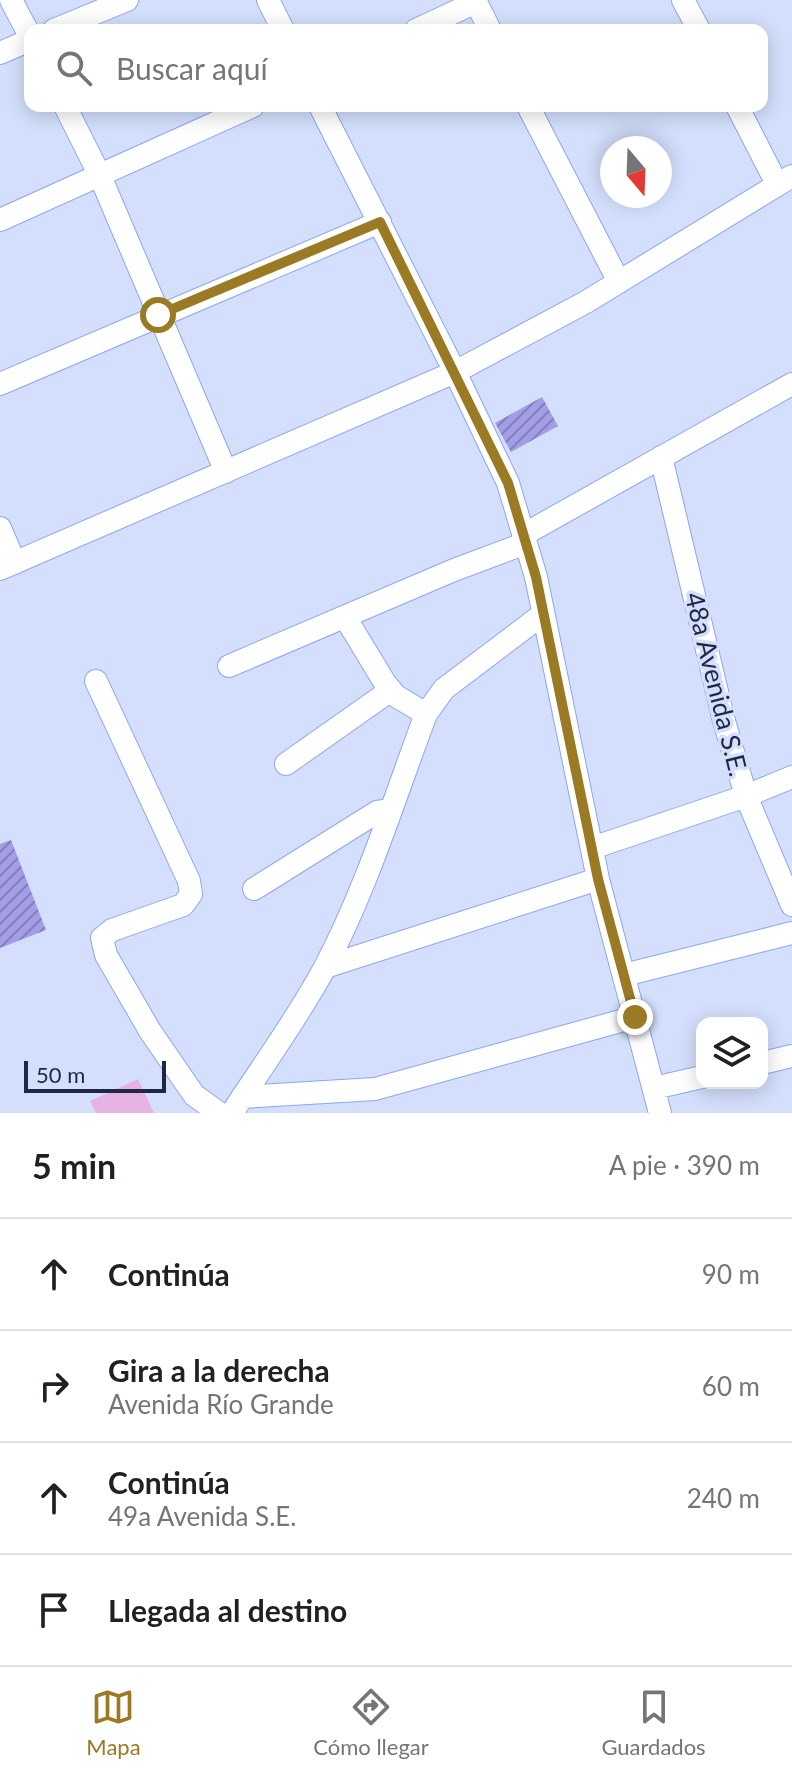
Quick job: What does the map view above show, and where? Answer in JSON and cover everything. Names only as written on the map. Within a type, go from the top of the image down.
[{"type":"street","points":[[11,0],[24,26]]},
{"type":"street","points":[[69,24],[127,0]]},
{"type":"street","points":[[268,0],[280,24]]},
{"type":"street","points":[[683,0],[696,24]]},
{"type":"street","points":[[428,24],[476,1],[487,24]]},
{"type":"street","points":[[0,53],[24,41]]},
{"type":"street","points":[[68,112],[100,176],[226,472]]},
{"type":"street","points":[[0,220],[240,112]]},
{"type":"street","points":[[323,112],[508,483],[536,577],[598,879],[660,1113]]},
{"type":"street","points":[[531,112],[619,282]]},
{"type":"street","points":[[0,528],[7,566],[455,372],[586,302],[785,180],[741,112]]},
{"type":"street","points":[[0,384],[380,222]]},
{"type":"street","points":[[229,666],[525,539],[661,457],[792,384]]},
{"type":"street","name":"48a Avenida S.E.","points":[[661,457],[724,721],[746,796],[792,905]]},
{"type":"street","points":[[237,1105],[294,1021],[325,967],[358,896],[426,714],[444,689],[543,614]]},
{"type":"street","points":[[345,617],[396,696],[426,714]]},
{"type":"street","points":[[96,681],[189,881],[191,894],[183,905],[112,930],[102,938],[106,955],[150,1031],[194,1095],[219,1113]]},
{"type":"street","points":[[286,764],[391,690]]},
{"type":"street","points":[[592,848],[746,796],[792,777]]},
{"type":"street","points":[[254,889],[377,812],[391,810]]},
{"type":"street","points":[[325,967],[598,879]]},
{"type":"street","points":[[624,975],[792,933]]},
{"type":"street","points":[[237,1105],[375,1089],[635,1017]]},
{"type":"street","points":[[768,1062],[792,1056]]},
{"type":"street","points":[[654,1088],[696,1078]]},
{"type":"shaded area","points":[[138,1079],[154,1113],[96,1113],[90,1101]]},
{"type":"building","points":[[542,397],[558,426],[511,452],[495,423]]},
{"type":"building","points":[[11,840],[46,930],[0,948],[0,844]]},
{"type":"route","points":[[158,315],[380,222],[508,483],[536,577],[598,879],[635,1017]]}]
